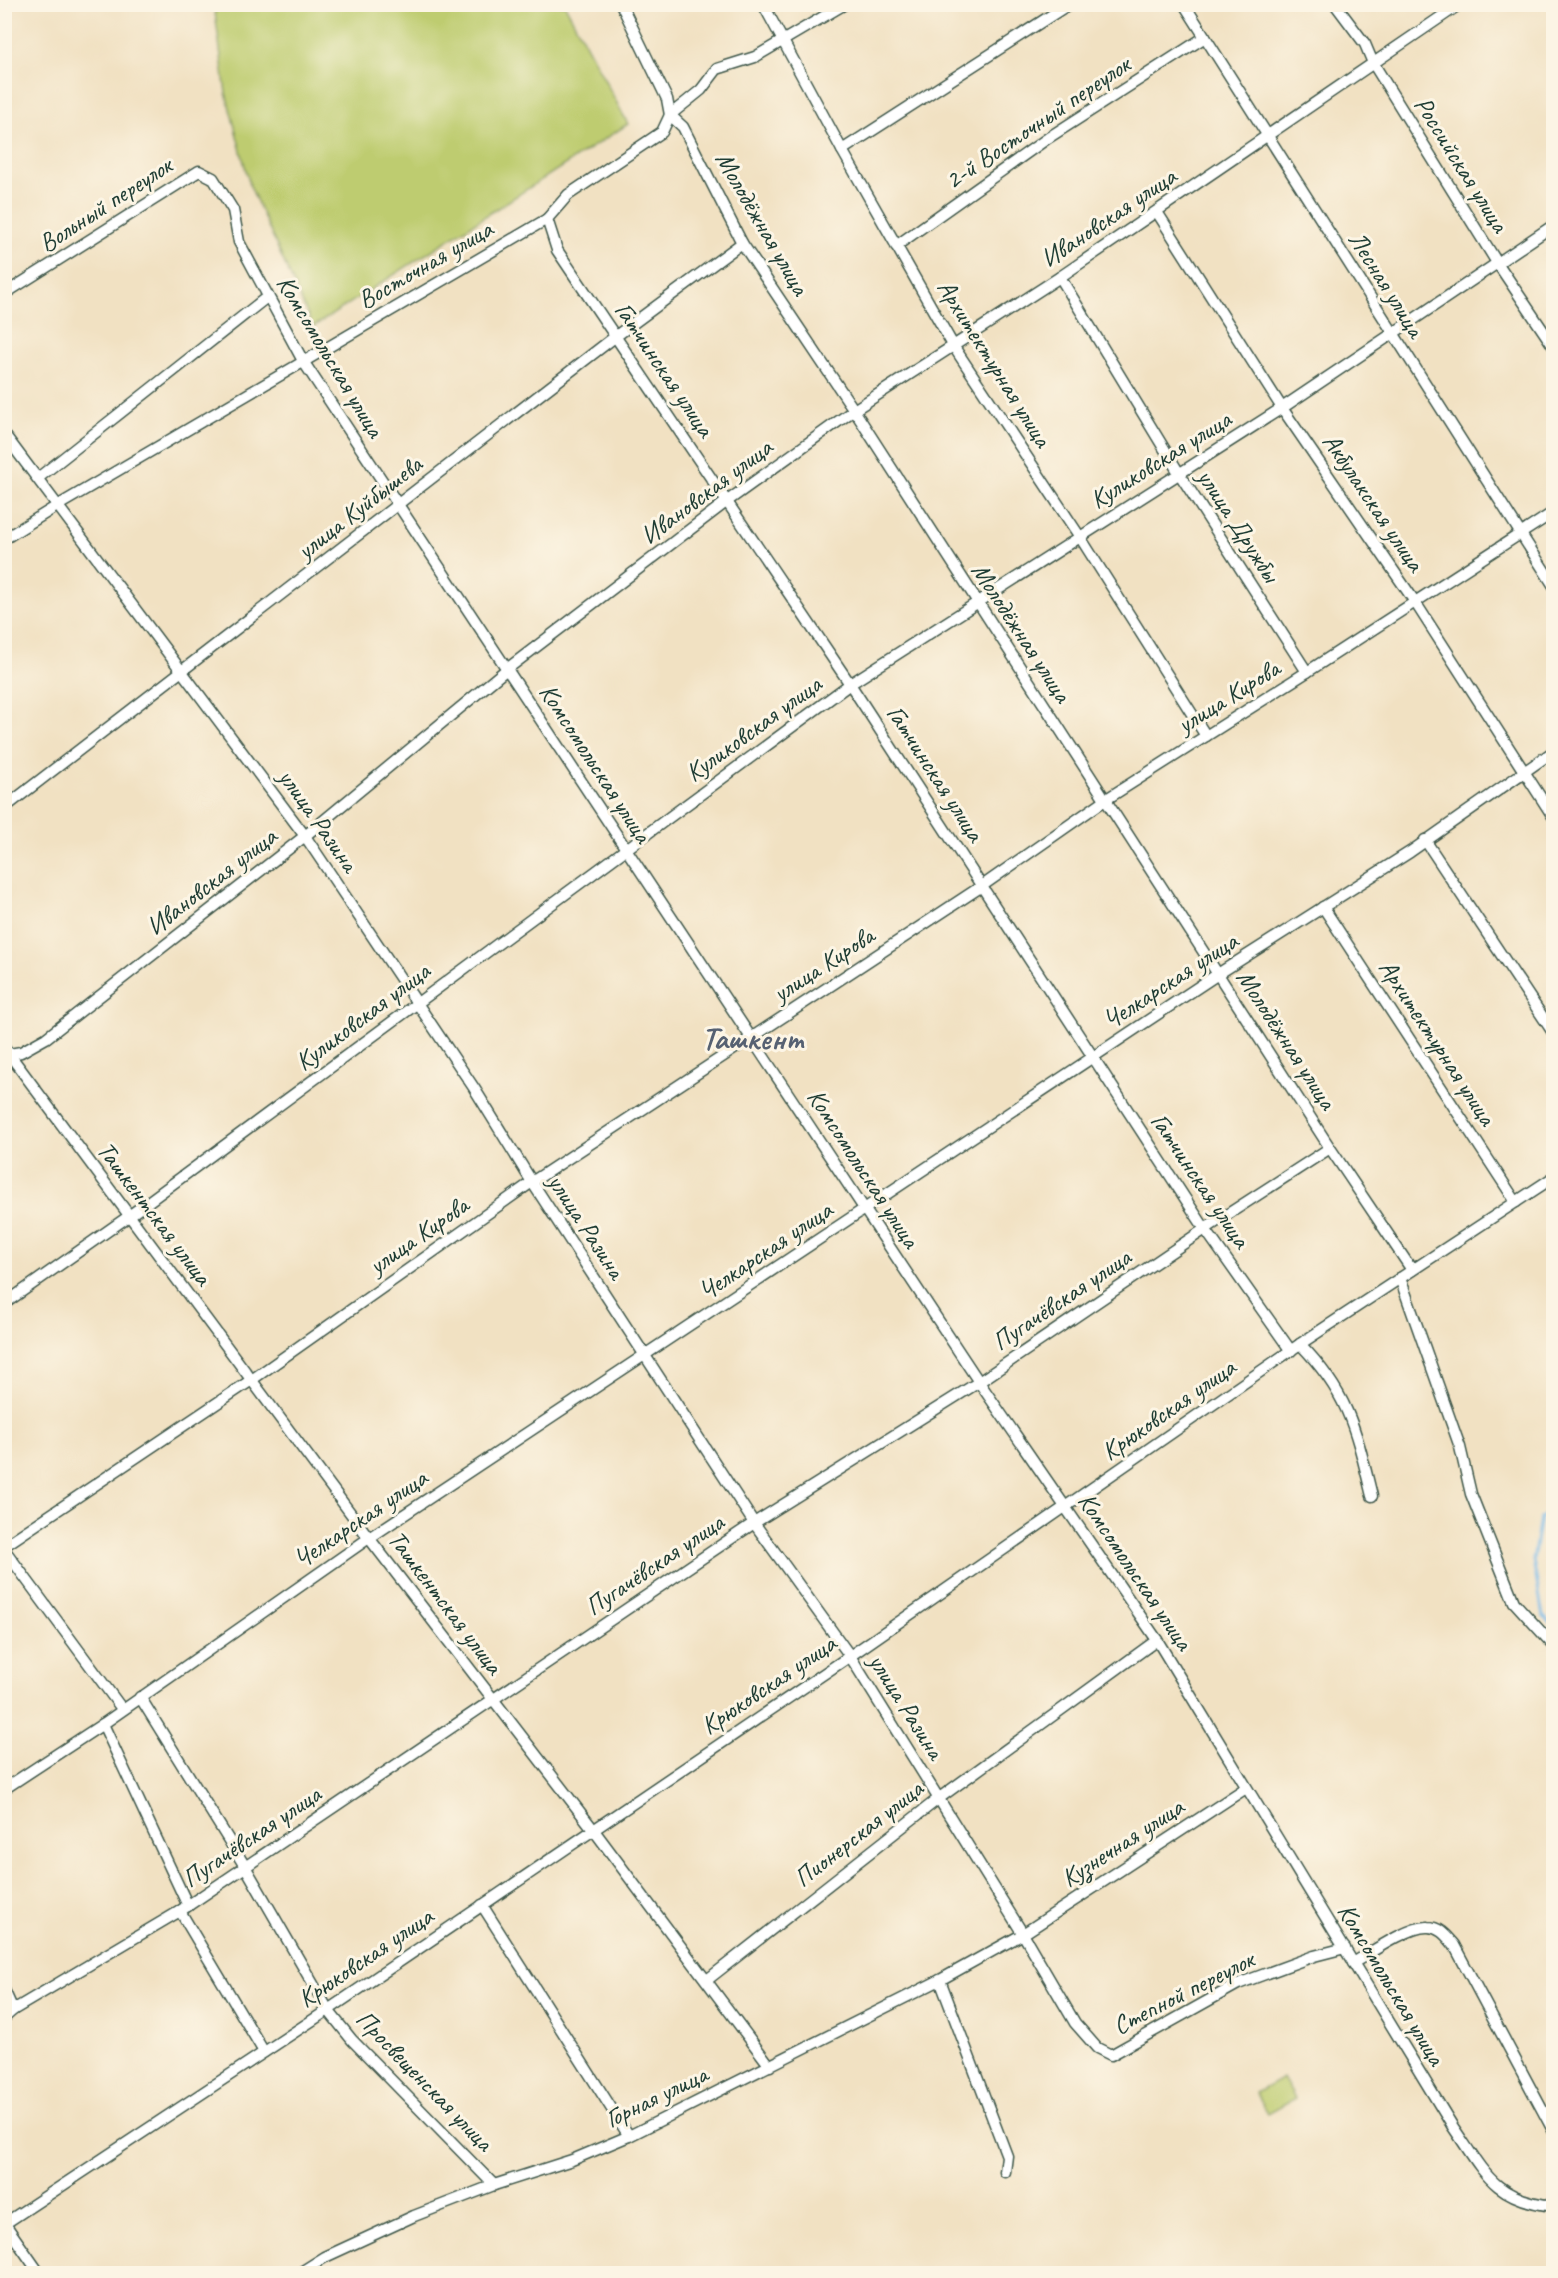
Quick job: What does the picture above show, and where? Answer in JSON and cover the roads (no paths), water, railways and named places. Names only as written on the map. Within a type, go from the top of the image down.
[{"type":"street","name":"Молодёжная улица","points":[[621,4],[666,99],[670,115],[683,127],[742,243],[854,410],[1104,800],[1412,1270]]},
{"type":"street","name":"Архитектурная улица","points":[[764,4],[781,40],[954,347],[1080,537],[1206,736]]},
{"type":"street","name":"Восточная улица","points":[[4,539],[547,219],[568,195],[662,132],[670,115],[701,90],[717,69],[755,57],[845,4]]},
{"type":"street","points":[[842,150],[1069,4]]},
{"type":"street","name":"Лесная улица","points":[[1184,4],[1268,134],[1391,333],[1522,533],[1554,586]]},
{"type":"street","name":"Российская улица","points":[[1335,4],[1365,44],[1372,63],[1496,261],[1554,347]]},
{"type":"street","name":"Ивановская улица","points":[[6,1052],[46,1038],[305,836],[507,669],[726,502],[854,410],[1060,277],[1372,63],[1417,36],[1460,4]]},
{"type":"street","name":"2-й Восточный переулок","points":[[896,246],[1048,138],[1204,38]]},
{"type":"street","name":"Вольный переулок","points":[[4,294],[199,171]]},
{"type":"street","name":"Комсомольская улица","points":[[199,171],[213,178],[233,210],[239,243],[303,361],[979,1382],[1157,1640],[1453,2127],[1485,2174],[1500,2190],[1531,2204],[1554,2206]]},
{"type":"street","name":"Акбулакская улица","points":[[1157,212],[1282,408],[1415,602],[1554,818]]},
{"type":"street","name":"Гатчинская улица","points":[[547,219],[557,250],[850,684],[1205,1229],[1296,1348],[1331,1382],[1348,1409],[1356,1428],[1372,1496]]},
{"type":"street","name":"Куликовская улица","points":[[4,1304],[129,1216],[850,684],[1282,408],[1496,261],[1554,225]]},
{"type":"street","name":"улица Куйбышева","points":[[4,808],[616,336],[742,243]]},
{"type":"street","name":"улица Дружбы","points":[[1060,277],[1179,473],[1307,672]]},
{"type":"street","points":[[38,478],[267,297]]},
{"type":"street","name":"улица Разина","points":[[4,434],[305,836],[474,1088],[532,1182],[754,1523],[850,1656],[1023,1934],[1075,2023],[1097,2048],[1111,2055]]},
{"type":"street","name":"улица Кирова","points":[[4,1548],[252,1379],[532,1182],[982,886],[1104,800],[1554,512]]},
{"type":"street","name":"Челкарская улица","points":[[4,1789],[103,1724],[369,1538],[645,1357],[1218,974],[1425,840],[1554,751]]},
{"type":"street","points":[[1425,840],[1554,1034]]},
{"type":"street","name":"Архитектурная улица","points":[[1323,907],[1516,1202]]},
{"type":"street","name":"Ташкентская улица","points":[[6,1052],[369,1538],[593,1829],[770,2066]]},
{"type":"street","name":"Пугачёвская улица","points":[[4,2018],[13,2010],[184,1908],[246,1868],[754,1523],[979,1382],[1205,1229],[1330,1148]]},
{"type":"street","name":"Крюковская улица","points":[[5,2224],[328,2010],[850,1656],[1296,1348],[1554,1177]]},
{"type":"street","points":[[1400,1278],[1452,1425],[1471,1494],[1514,1602],[1554,1646]]},
{"type":"street","points":[[4,1548],[122,1709]]},
{"type":"street","name":"Пионерская улица","points":[[707,1980],[938,1798],[1157,1640]]},
{"type":"street","name":"Просвещенская улица","points":[[140,1697],[246,1868],[328,2010],[352,2040],[494,2185]]},
{"type":"street","points":[[103,1724],[184,1908],[264,2052]]},
{"type":"street","name":"Кузнечная улица","points":[[1023,1934],[1246,1788]]},
{"type":"street","points":[[482,1905],[629,2136]]},
{"type":"street","points":[[1353,1963],[1415,1930],[1429,1927],[1444,1933],[1454,1945],[1552,2128]]},
{"type":"street","name":"Горная улица","points":[[298,2274],[325,2257],[414,2216],[494,2185],[572,2160],[629,2136],[940,1980],[1023,1934]]},
{"type":"street","name":"Степной переулок","points":[[1111,2055],[1238,1984],[1314,1956],[1345,1948]]},
{"type":"street","points":[[940,1980],[1007,2156],[1005,2172]]},
{"type":"street","points":[[4,1990],[13,2010]]},
{"type":"street","points":[[5,2224],[40,2274]]},
{"type":"waterway","points":[[1554,1509],[1540,1518],[1533,1560],[1543,1616],[1554,1626]]},
{"type":"district","name":"Ташкент","points":[[752,1038]]}]
